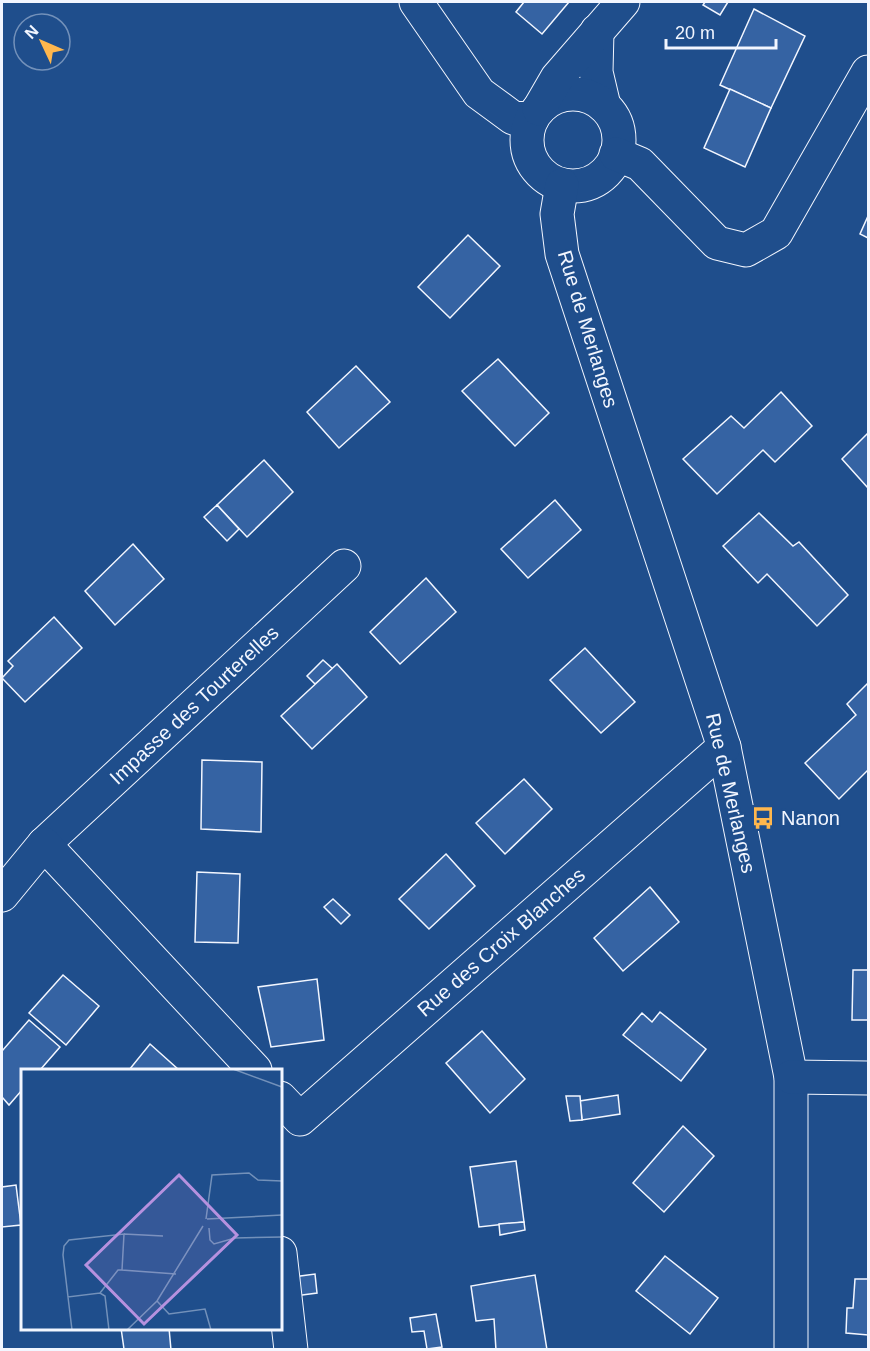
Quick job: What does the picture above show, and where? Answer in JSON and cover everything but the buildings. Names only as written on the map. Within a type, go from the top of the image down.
[{"type":"street","points":[[416,2],[479,93],[513,118],[535,114],[559,96],[571,94],[593,99],[604,106],[612,116],[617,128],[619,141],[616,154],[610,166],[601,176],[589,183],[576,186],[562,185],[549,180],[539,171],[527,147],[527,132],[535,114],[557,78],[623,2]]},
{"type":"street","points":[[597,30],[596,72],[604,106]]},
{"type":"street","points":[[616,154],[640,164],[717,243],[746,250],[776,233],[868,72]]},
{"type":"street","name":"Rue de Merlanges","points":[[562,185],[556,214],[562,254],[724,747],[791,1077],[790,1350]]},
{"type":"street","name":"Impasse des Tourterelles","points":[[44,844],[344,566]]},
{"type":"street","name":"Rue des Croix Blanches","points":[[287,1118],[724,747]]},
{"type":"street","points":[[2,895],[44,844],[253,1069]]},
{"type":"street","points":[[791,1077],[868,1078]]},
{"type":"street","points":[[282,1271],[291,1350]]},
{"type":"place","name":"Nanon","points":[[763,818]]}]
